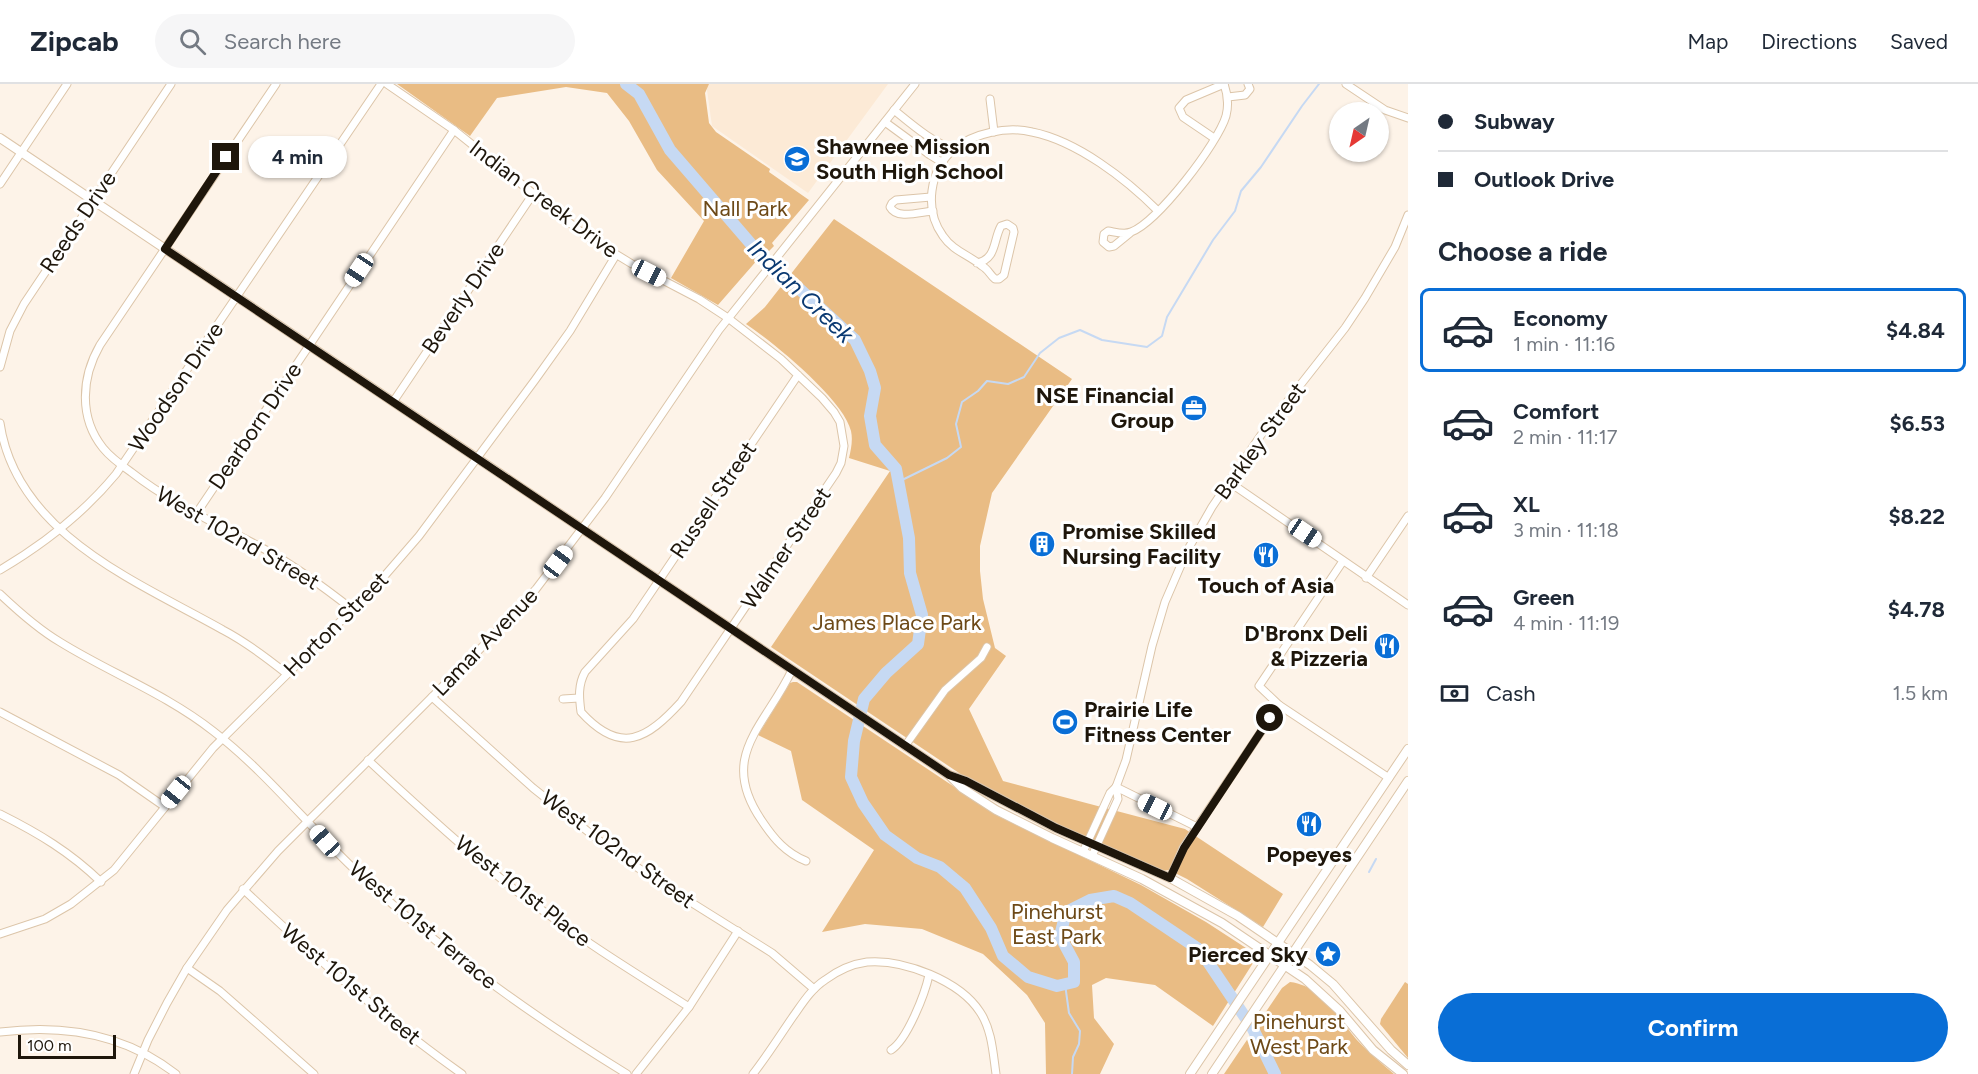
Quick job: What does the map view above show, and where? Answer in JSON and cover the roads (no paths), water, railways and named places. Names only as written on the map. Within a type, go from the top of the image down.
[{"type":"main road","points":[[0,138],[949,775],[962,788],[996,810],[1186,902],[1222,923],[1305,979],[1326,997],[1373,1050],[1401,1072]]},
{"type":"main road","points":[[1190,1074],[1408,749]]},
{"type":"main road","points":[[949,775],[966,781],[1037,819],[1170,878],[1219,904],[1293,953],[1333,984],[1391,1050],[1407,1064]]},
{"type":"main road","points":[[1212,1074],[1408,781]]},
{"type":"street","points":[[0,184],[67,84]]},
{"type":"street","name":"Reeds Drive","points":[[0,367],[10,331],[20,310],[171,84]]},
{"type":"street","name":"West 102nd Street","points":[[276,84],[100,345],[93,357],[86,381],[85,403],[92,430],[104,449],[122,466],[196,514],[287,563],[352,610]]},
{"type":"street","name":"Woodson Drive","points":[[0,570],[45,542],[61,529],[93,501],[122,466],[381,84]]},
{"type":"street","name":"Indian Creek Drive","points":[[387,84],[454,130],[586,236],[616,255],[699,299],[766,346],[834,412],[840,422],[843,435],[842,457]]},
{"type":"street","name":"Lamar Avenue","points":[[134,1074],[187,968],[243,889],[307,821],[510,619],[551,571],[583,530],[729,318],[915,84]]},
{"type":"street","points":[[1130,233],[1158,211],[1187,180],[1214,138],[1226,115],[1228,98],[1224,84],[1186,100],[1179,108],[1183,117],[1214,138]]},
{"type":"street","points":[[1228,98],[1245,95],[1250,89],[1248,84]]},
{"type":"street","points":[[1346,84],[1385,110],[1408,118]]},
{"type":"street","points":[[990,99],[994,132]]},
{"type":"street","points":[[894,111],[935,140],[949,148],[955,148]]},
{"type":"street","points":[[885,122],[943,163]]},
{"type":"street","name":"Dearborn Drive","points":[[196,514],[454,130]]},
{"type":"street","points":[[977,262],[983,262],[993,253],[1001,226],[1006,224],[1012,226],[1014,232],[1002,277],[995,279],[977,262],[960,253],[947,242],[939,229],[931,197],[933,184],[943,163],[955,148],[973,138],[994,132],[1031,131],[1070,145],[1114,174],[1158,211]]},
{"type":"street","name":"Beverly Drive","points":[[393,402],[533,194]]},
{"type":"street","points":[[931,197],[896,200],[890,207],[892,211],[900,215],[933,211]]},
{"type":"street","name":"Barkley Street","points":[[1083,852],[1092,844],[1118,798],[1116,788],[1126,760],[1152,646],[1165,602],[1187,551],[1212,507],[1261,435],[1352,318],[1384,267],[1406,226],[1408,215]]},
{"type":"street","name":"Horton Street","points":[[0,934],[45,919],[71,904],[101,882],[129,854],[222,738],[352,610],[413,543],[570,331],[616,255]]},
{"type":"street","name":"Russell Street","points":[[579,698],[580,681],[588,666],[633,619],[798,375]]},
{"type":"street","points":[[0,423],[5,446],[18,476],[36,503],[85,550],[112,568],[226,631],[287,674]]},
{"type":"street","name":"Walmer Street","points":[[579,698],[581,712],[603,732],[624,738],[639,736],[652,730],[681,702],[836,473],[842,457]]},
{"type":"street","points":[[1229,482],[1408,605]]},
{"type":"street","points":[[1366,578],[1408,516]]},
{"type":"street","points":[[1343,561],[1259,686],[1279,705],[1389,778]]},
{"type":"street","name":"West 101st Terrace","points":[[0,594],[37,627],[58,641],[156,694],[222,738],[257,768],[359,874],[442,946],[537,1017],[627,1074]]},
{"type":"street","points":[[905,746],[945,690],[981,658],[987,647]]},
{"type":"street","points":[[792,670],[751,741],[745,754],[742,775],[745,792],[766,828],[784,849],[806,861]]},
{"type":"street","name":"West 102nd Street","points":[[432,697],[533,788],[594,837],[665,886],[772,953],[814,989]]},
{"type":"street","points":[[563,699],[579,698]]},
{"type":"street","points":[[1170,878],[1184,848],[1279,705]]},
{"type":"street","points":[[0,712],[119,775],[165,807]]},
{"type":"street","name":"West 101st Place","points":[[368,760],[453,838],[516,890],[581,938],[689,1007]]},
{"type":"street","points":[[1116,788],[1197,828]]},
{"type":"street","points":[[0,814],[56,844],[101,882]]},
{"type":"street","name":"Barkley Street","points":[[1092,844],[1092,856]]},
{"type":"street","name":"West 101st Street","points":[[243,889],[349,987],[462,1074]]},
{"type":"street","points":[[636,1074],[689,1007],[738,931]]},
{"type":"street","points":[[753,1074],[822,981],[843,969],[866,962],[898,964],[929,975],[965,995],[979,1011],[990,1035],[996,1074]]},
{"type":"street","points":[[187,968],[220,991],[314,1074]]},
{"type":"street","points":[[891,1050],[898,1046],[906,1033],[929,975]]},
{"type":"street","points":[[0,1032],[37,1029],[81,1032],[104,1037],[143,1053],[176,1074]]},
{"type":"waterway","name":"Indian Creek","points":[[626,84],[639,94],[670,150],[776,273],[794,284],[855,340],[870,371],[875,388],[870,416],[875,445],[896,469],[909,538],[910,573],[922,615],[918,644],[886,673],[864,699],[854,741],[851,777],[863,803],[885,835],[917,858],[940,867],[965,888],[991,928],[1003,956],[1028,977],[1057,986],[1074,982],[1074,962],[1060,936],[1066,912],[1090,900],[1114,896],[1130,903],[1200,950],[1253,1029],[1275,1074]]},
{"type":"waterway","points":[[898,482],[947,458],[961,447],[956,424],[962,402],[978,391],[987,381],[1008,384],[1024,377],[1040,353],[1059,338],[1080,330],[1102,340],[1147,347],[1162,336],[1167,317],[1213,240],[1235,211],[1241,191],[1261,167],[1319,84]]},
{"type":"waterway","points":[[1369,872],[1376,859]]},
{"type":"waterway","points":[[1065,984],[1069,1013],[1080,1031],[1079,1044],[1073,1057],[1072,1074]]},
{"type":"place","name":"Shawnee Mission South High School","points":[[797,159]]},
{"type":"place","name":"NSE Financial Group","points":[[1194,408]]},
{"type":"place","name":"Promise Skilled Nursing Facility","points":[[1042,544]]},
{"type":"place","name":"Touch of Asia","points":[[1266,555]]},
{"type":"place","name":"D'Bronx Deli & Pizzeria","points":[[1387,646]]},
{"type":"place","name":"Prairie Life Fitness Center","points":[[1065,722]]},
{"type":"place","name":"Popeyes","points":[[1309,824]]},
{"type":"place","name":"Pierced Sky","points":[[1328,954]]},
{"type":"park label","name":"Nall Park","points":[[745,208]]},
{"type":"park label","name":"James Place Park","points":[[897,622]]},
{"type":"park label","name":"Pinehurst East Park","points":[[1057,924]]},
{"type":"park label","name":"Pinehurst West Park","points":[[1299,1034]]}]
